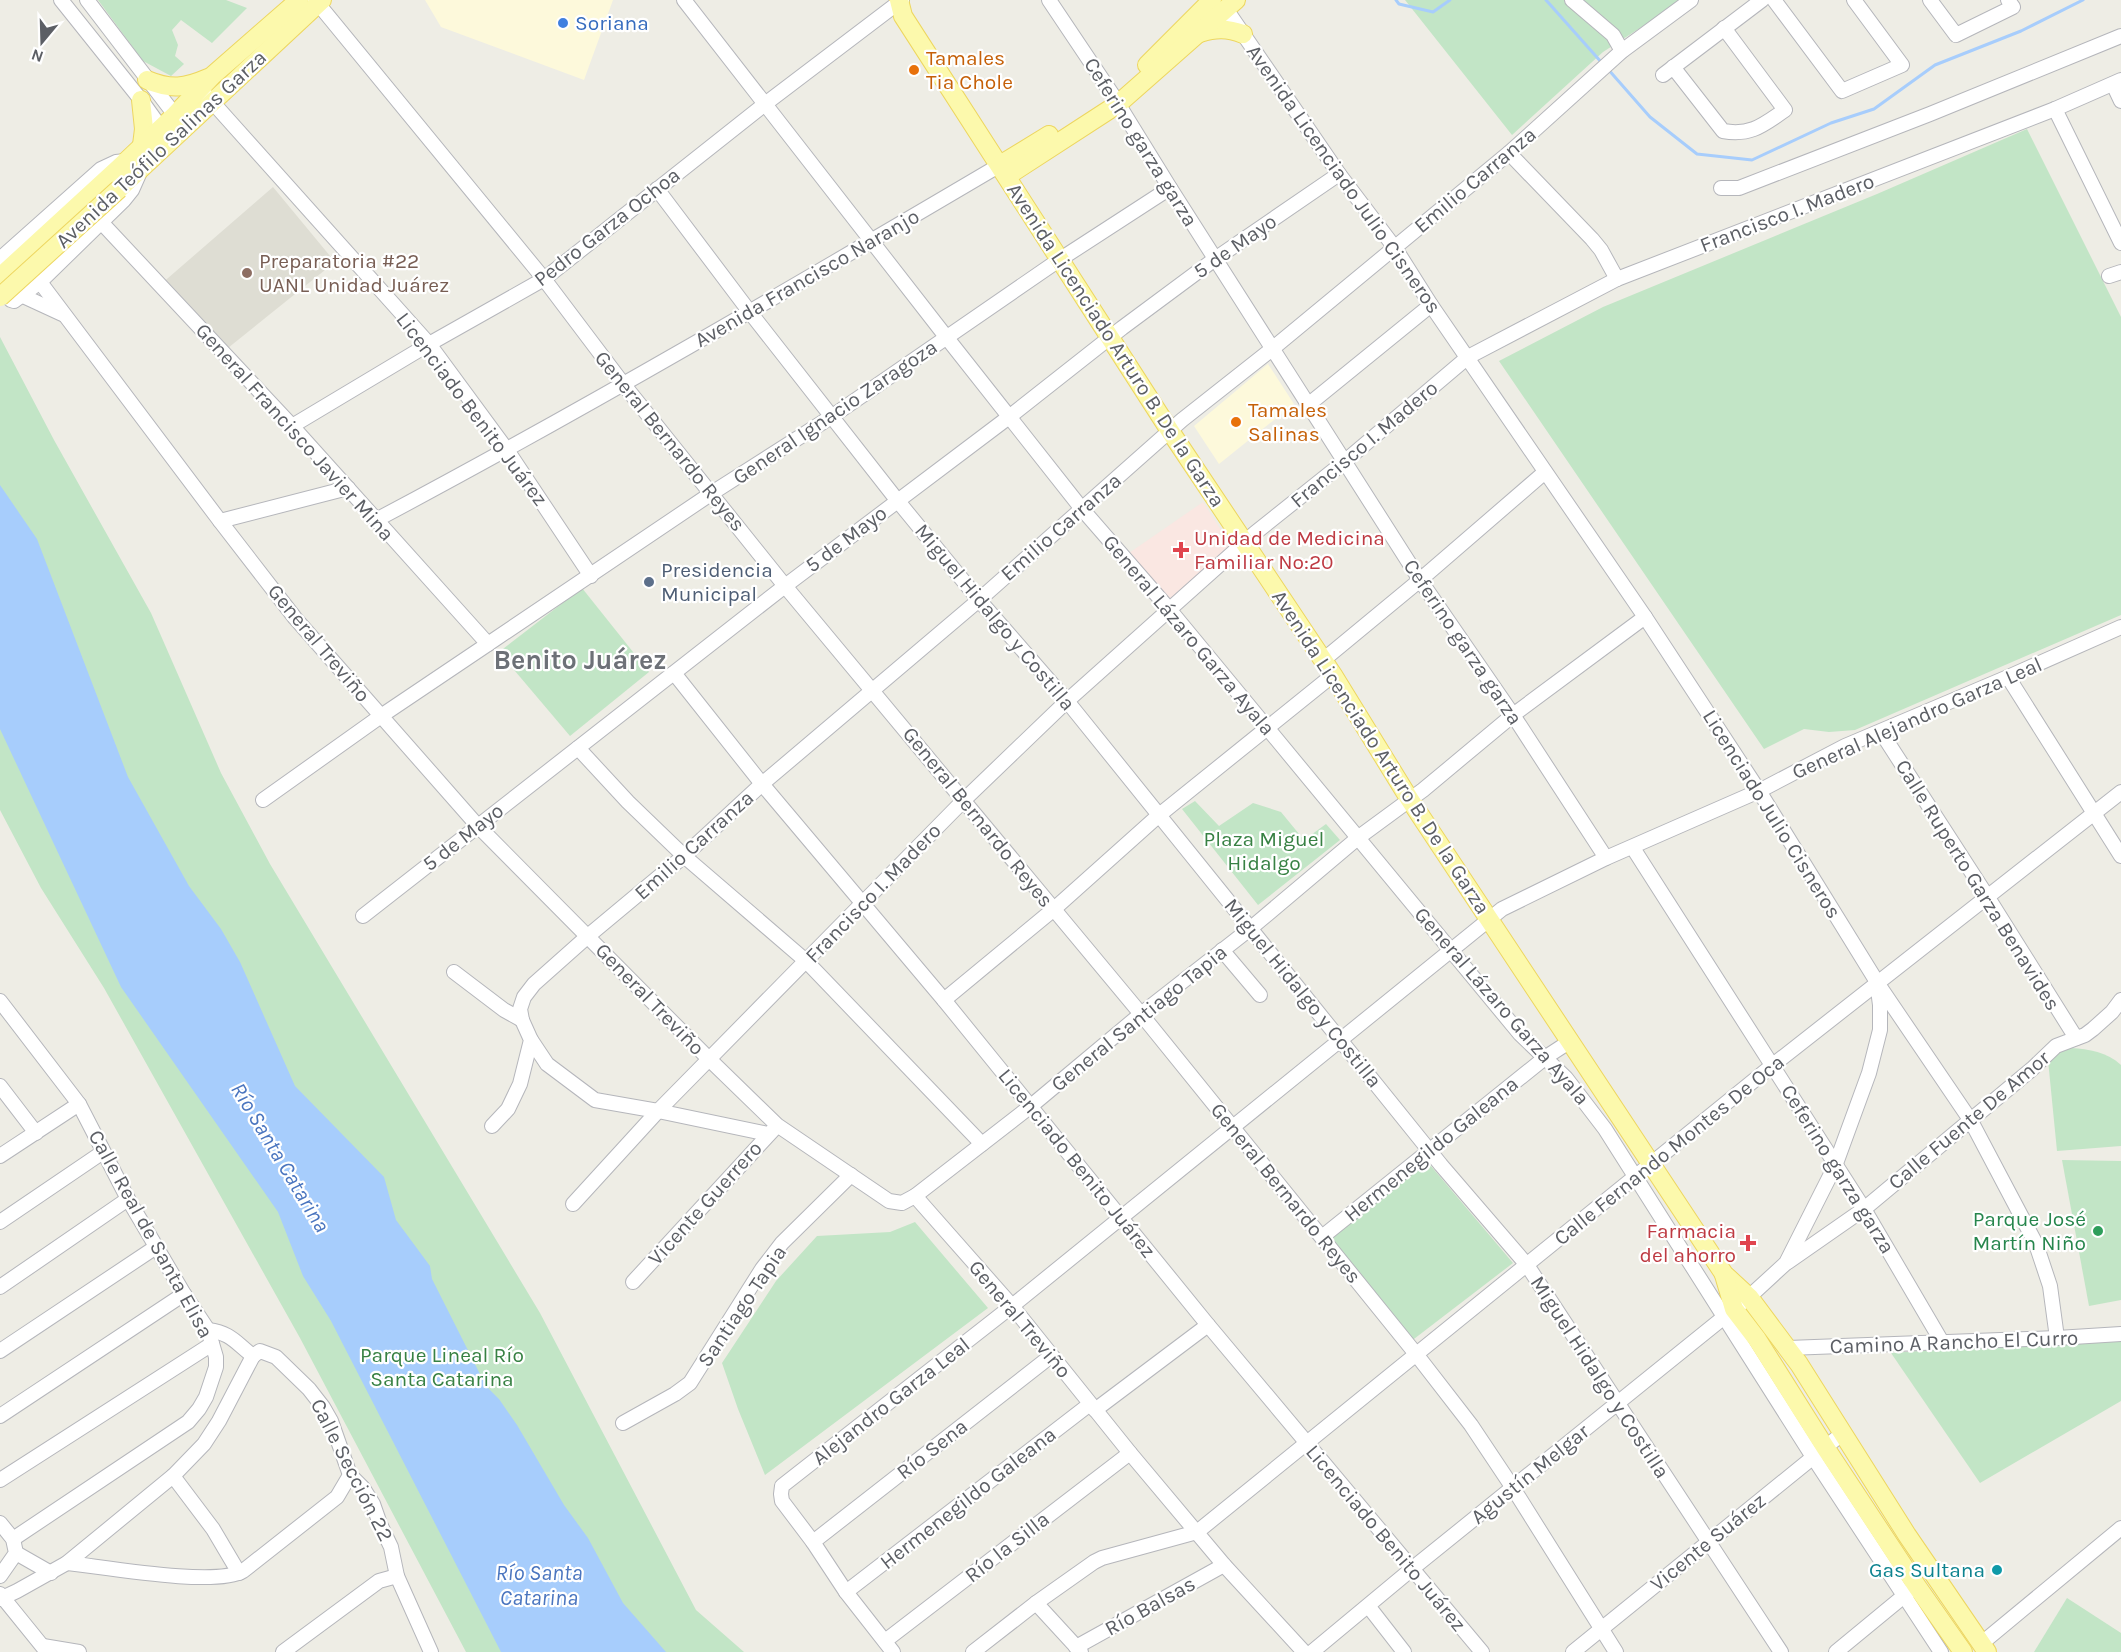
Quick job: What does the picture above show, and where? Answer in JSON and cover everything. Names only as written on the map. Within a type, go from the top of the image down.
[{"type":"main road","name":"Avenida Teófilo Salinas Garza","points":[[0,276],[114,183],[299,0]]},
{"type":"main road","name":"Avenida Teófilo Salinas Garza","points":[[134,164],[142,145],[175,115],[318,1]]},
{"type":"main road","name":"Avenida Francisco Naranjo","points":[[1115,99],[1158,55],[1224,2]]},
{"type":"main road","name":"Avenida Francisco Naranjo","points":[[1003,171],[1115,99],[1198,34],[1224,2]]},
{"type":"main road","name":"Avenida Licenciado Arturo B. De la Garza","points":[[897,4],[1059,260],[1569,1042],[1724,1274],[1749,1298],[1788,1348],[1907,1535],[1983,1649]]},
{"type":"main road","points":[[1198,34],[1224,28],[1243,34]]},
{"type":"main road","points":[[147,80],[164,87],[189,86],[208,89]]},
{"type":"main road","points":[[141,100],[144,129],[142,145]]},
{"type":"main road","name":"Avenida Teófilo Salinas Garza","points":[[13,298],[114,183]]},
{"type":"main road","name":"Avenida Licenciado Arturo B. De la Garza","points":[[1724,1274],[1729,1312],[1757,1340],[1795,1399],[1819,1452],[1910,1591],[1953,1648]]},
{"type":"main road","points":[[1759,1370],[1767,1371],[1788,1397],[1795,1399]]},
{"type":"main road","points":[[1953,1648],[1983,1649]]},
{"type":"street","points":[[82,0],[65,5],[161,128]]},
{"type":"street","points":[[87,0],[175,115]]},
{"type":"street","name":"General Lázaro Garza Ayala","points":[[684,0],[946,338],[1082,508],[1359,837],[1520,1034],[1546,1057],[1581,1097],[1729,1312],[1759,1370],[1819,1452]]},
{"type":"street","name":"Ceferino garza garza","points":[[1049,0],[1115,99],[1420,580],[1513,715],[1606,858]]},
{"type":"street","points":[[1572,0],[1613,35],[1622,51]]},
{"type":"street","name":"Emilio Carranza","points":[[522,1020],[520,1009],[524,997],[534,984],[684,856],[762,784],[979,600],[1170,431],[1509,153],[1622,51],[1691,0]]},
{"type":"street","points":[[1725,28],[1785,110],[1756,130],[1737,133],[1723,131],[1668,71],[1762,0]]},
{"type":"street","points":[[1774,0],[1842,92],[1902,65],[1854,0]]},
{"type":"street","points":[[1930,0],[1956,35],[2013,7],[2008,0]]},
{"type":"street","name":"General Bernardo Reyes","points":[[318,1],[544,279],[624,385],[785,586],[965,799],[1416,1354],[1471,1425],[1616,1652]]},
{"type":"street","name":"Avenida Licenciado Julio Cisneros","points":[[1224,2],[1243,34],[1339,174],[1395,248],[1431,305],[1468,357]]},
{"type":"street","name":"Pedro Garza Ochoa","points":[[292,426],[544,279],[765,104],[897,4]]},
{"type":"street","points":[[1721,188],[1739,188],[1930,114],[2121,36]]},
{"type":"street","points":[[2117,82],[2121,101]]},
{"type":"street","name":"Francisco I. Madero","points":[[573,1204],[658,1111],[862,902],[1067,701],[1244,543],[1468,357],[1617,279],[2055,110],[2117,82]]},
{"type":"street","name":"Licenciado Benito Juárez","points":[[208,89],[429,344],[507,450],[591,576]]},
{"type":"street","points":[[2055,110],[2121,243]]},
{"type":"street","points":[[1509,153],[1592,239],[1601,250],[1617,279]]},
{"type":"street","points":[[0,259],[101,169],[116,162],[134,164],[132,190],[118,207],[40,282],[13,298]]},
{"type":"street","name":"Avenida Francisco Naranjo","points":[[376,520],[624,385],[872,241],[1003,171]]},
{"type":"street","name":"5 de Mayo","points":[[363,916],[897,500],[1215,259],[1339,174]]},
{"type":"street","name":"General Ignacio Zaragoza","points":[[263,800],[381,716],[712,493],[831,417],[1059,260],[1170,188]]},
{"type":"street","name":"Miguel Hidalgo y Costilla","points":[[657,189],[897,500],[979,600],[1067,701],[1158,816],[1342,1039],[1441,1165],[1527,1265],[1781,1652]]},
{"type":"street","name":"General Francisco Javier Mina","points":[[101,222],[292,426],[488,644]]},
{"type":"street","name":"General Treviño","points":[[40,282],[295,618],[477,825],[709,1059],[773,1130],[851,1175],[889,1201],[902,1203],[915,1196],[1012,1306],[1092,1407],[1224,1565],[1304,1652]]},
{"type":"street","points":[[0,289],[11,300],[13,298],[65,316]]},
{"type":"street","points":[[1308,405],[1431,305]]},
{"type":"street","name":"Licenciado Julio Cisneros","points":[[1468,357],[1645,617],[1759,791],[1877,982],[1880,1030],[1869,1073],[1835,1166],[1786,1263],[1749,1298]]},
{"type":"street","points":[[944,1000],[1054,909],[1158,816],[1267,727],[1420,580],[1545,472]]},
{"type":"street","points":[[220,521],[348,488]]},
{"type":"street","name":"General Santiago Tapia","points":[[915,1196],[1031,1106],[1141,1014],[1251,928],[1359,837],[1410,800],[1513,715],[1645,617]]},
{"type":"street","name":"General Alejandro Garza Leal","points":[[1012,1306],[1234,1128],[1451,948],[1502,909],[1606,858],[1759,791],[1845,746],[2121,627]]},
{"type":"street","name":"Licenciado Benito Juárez","points":[[674,673],[762,784],[944,1000],[1208,1325],[1482,1652]]},
{"type":"street","points":[[2008,677],[2121,856]]},
{"type":"street","name":"Calle Ruperto Garza Benavides","points":[[1881,732],[2076,1038]]},
{"type":"street","points":[[578,748],[628,802],[684,856],[806,961],[982,1144]]},
{"type":"street","name":"Calle Fernando Montes De Oca","points":[[974,1652],[1087,1566],[1102,1558],[1197,1532],[1305,1442],[1773,1065],[2121,792]]},
{"type":"street","name":"Ceferino garza garza","points":[[1633,848],[1864,1209],[1942,1341]]},
{"type":"street","points":[[1222,950],[1260,995]]},
{"type":"street","points":[[454,972],[504,1010],[522,1020],[531,1040],[547,1064],[595,1100],[773,1130]]},
{"type":"street","points":[[1877,982],[1971,1121],[2036,1244],[2050,1286],[2057,1338]]},
{"type":"street","name":"Calle Fuente De Amor","points":[[1786,1263],[1864,1209],[1971,1121],[2056,1046],[2085,1035],[2112,1012],[2121,1000]]},
{"type":"street","name":"Calle Real de Santa Elisa","points":[[0,1001],[80,1104],[128,1199],[210,1337],[216,1357],[213,1379],[200,1409],[188,1422],[13,1539]]},
{"type":"street","points":[[492,1126],[508,1110],[515,1096],[531,1040]]},
{"type":"street","name":"Hermenegildo Galeana","points":[[1322,1237],[1546,1057],[1569,1042]]},
{"type":"street","points":[[0,1086],[36,1134]]},
{"type":"street","points":[[0,1156],[80,1104]]},
{"type":"street","name":"Vicente Guerrero","points":[[633,1282],[773,1130]]},
{"type":"street","points":[[0,1222],[103,1152]]},
{"type":"street","name":"Santiago Tapia","points":[[623,1423],[690,1383],[762,1269],[790,1235],[851,1175]]},
{"type":"street","points":[[0,1287],[128,1199]]},
{"type":"street","points":[[0,1351],[156,1247]]},
{"type":"street","points":[[0,1416],[184,1294]]},
{"type":"street","name":"Agustín Melgar","points":[[1312,1652],[1749,1298]]},
{"type":"street","name":"Alejandro Garza Leal","points":[[813,1542],[782,1501],[782,1486],[1012,1306]]},
{"type":"street","name":"Hermenegildo Galeana","points":[[846,1592],[1092,1407],[1208,1325]]},
{"type":"street","points":[[0,1480],[210,1337],[222,1332],[229,1335],[253,1356],[219,1421],[204,1444],[173,1476],[67,1563],[1,1597],[45,1649],[79,1652]]},
{"type":"street","name":"Camino A Rancho El Curro","points":[[1788,1348],[2121,1334]]},
{"type":"street","name":"Calle Sección 22","points":[[253,1356],[260,1352],[276,1357],[309,1389],[331,1421],[350,1475],[363,1488],[373,1504],[391,1547],[397,1576],[430,1652]]},
{"type":"street","name":"Río Sena","points":[[813,1542],[1051,1356]]},
{"type":"street","name":"Vicente Suárez","points":[[1574,1652],[1843,1433]]},
{"type":"street","name":"Río la Silla","points":[[889,1646],[1130,1453]]},
{"type":"street","points":[[67,1563],[195,1577],[220,1577],[239,1573],[337,1497],[350,1475]]},
{"type":"street","points":[[173,1476],[213,1529],[239,1573]]},
{"type":"street","points":[[0,1523],[13,1539],[16,1553],[0,1576]]},
{"type":"street","points":[[1983,1649],[2121,1528]]},
{"type":"street","points":[[813,1542],[846,1592],[889,1646]]},
{"type":"street","points":[[16,1553],[51,1573]]},
{"type":"street","name":"Río Balsas","points":[[1036,1603],[1078,1649],[1224,1565]]},
{"type":"street","points":[[283,1652],[379,1581],[397,1576]]},
{"type":"street","points":[[1836,1652],[1910,1591]]},
{"type":"street","points":[[1368,1607],[1404,1652]]},
{"type":"shaded area","points":[[425,0],[613,0],[584,80],[441,27]]},
{"type":"shaded area","name":"Preparatoria #22 UANL Unidad Juárez","points":[[273,187],[335,262],[223,352],[160,285]]},
{"type":"shaded area","points":[[1268,364],[1294,404],[1219,464],[1194,426]]},
{"type":"shaded area","name":"Unidad de Medicina Familiar No:20","points":[[1203,502],[1232,547],[1168,601],[1129,553]]},
{"type":"green space","points":[[98,0],[226,0],[247,8],[212,43],[181,20],[172,30],[178,45],[175,56],[184,64],[171,76],[143,61]]},
{"type":"green space","points":[[1405,0],[1683,0],[1603,52],[1512,135]]},
{"type":"green space","points":[[2027,129],[2121,317],[2121,615],[1855,730],[1829,732],[1804,729],[1764,749],[1499,361],[1603,307],[1877,194]]},
{"type":"green space","name":"Parque Lineal Río Santa Catarina","points":[[0,337],[54,440],[151,613],[221,773],[270,864],[540,1313],[696,1610],[744,1652],[466,1652],[300,1338],[104,988],[41,888],[0,810]]},
{"type":"green space","points":[[582,588],[649,672],[570,736],[499,652]]},
{"type":"green space","name":"Plaza Miguel Hidalgo","points":[[1195,801],[1219,826],[1253,803],[1281,812],[1304,840],[1326,824],[1340,840],[1258,905],[1182,809]]},
{"type":"green space","points":[[2062,1049],[2098,1052],[2121,1065],[2121,1146],[2057,1151],[2048,1060]]},
{"type":"green space","points":[[1425,1159],[1513,1263],[1410,1342],[1331,1237]]},
{"type":"green space","name":"Parque José Martín Niño","points":[[2062,1160],[2121,1161],[2121,1300],[2089,1306]]},
{"type":"green space","points":[[915,1222],[988,1308],[765,1475],[722,1363],[776,1281],[817,1236],[890,1232]]},
{"type":"green space","points":[[2121,1337],[2121,1401],[1980,1483],[1891,1353]]},
{"type":"green space","points":[[2067,1598],[2121,1633],[2121,1652],[2034,1652]]},
{"type":"water","name":"Río Santa Catarina","points":[[0,485],[37,539],[128,777],[189,886],[221,929],[240,962],[295,1086],[384,1177],[396,1220],[430,1266],[432,1279],[486,1386],[499,1399],[517,1425],[564,1505],[588,1538],[623,1603],[666,1652],[501,1652],[331,1321],[303,1276],[278,1212],[121,987],[0,729]]},
{"type":"waterway","points":[[1396,0],[1399,4],[1433,12],[1450,0]]},
{"type":"waterway","points":[[1546,0],[1602,63]]},
{"type":"waterway","points":[[1607,68],[1650,117],[1697,154],[1752,160],[1831,123],[1874,109],[1935,65],[2021,31],[2083,0]]},
{"type":"place","name":"Soriana","points":[[563,23]]},
{"type":"place","name":"Tamales Tia Chole","points":[[914,70]]},
{"type":"place","name":"Preparatoria #22 UANL Unidad Juárez","points":[[247,273]]},
{"type":"place","name":"Tamales Salinas","points":[[1236,422]]},
{"type":"place","name":"Unidad de Medicina Familiar No:20","points":[[1181,550]]},
{"type":"place","name":"Presidencia Municipal","points":[[649,582]]},
{"type":"place","name":"Parque José Martín Niño","points":[[2098,1231]]},
{"type":"place","name":"Farmacia del ahorro","points":[[1748,1243]]},
{"type":"place","name":"Gas Sultana","points":[[1997,1570]]},
{"type":"district","name":"Benito Juárez","points":[[580,660]]}]
